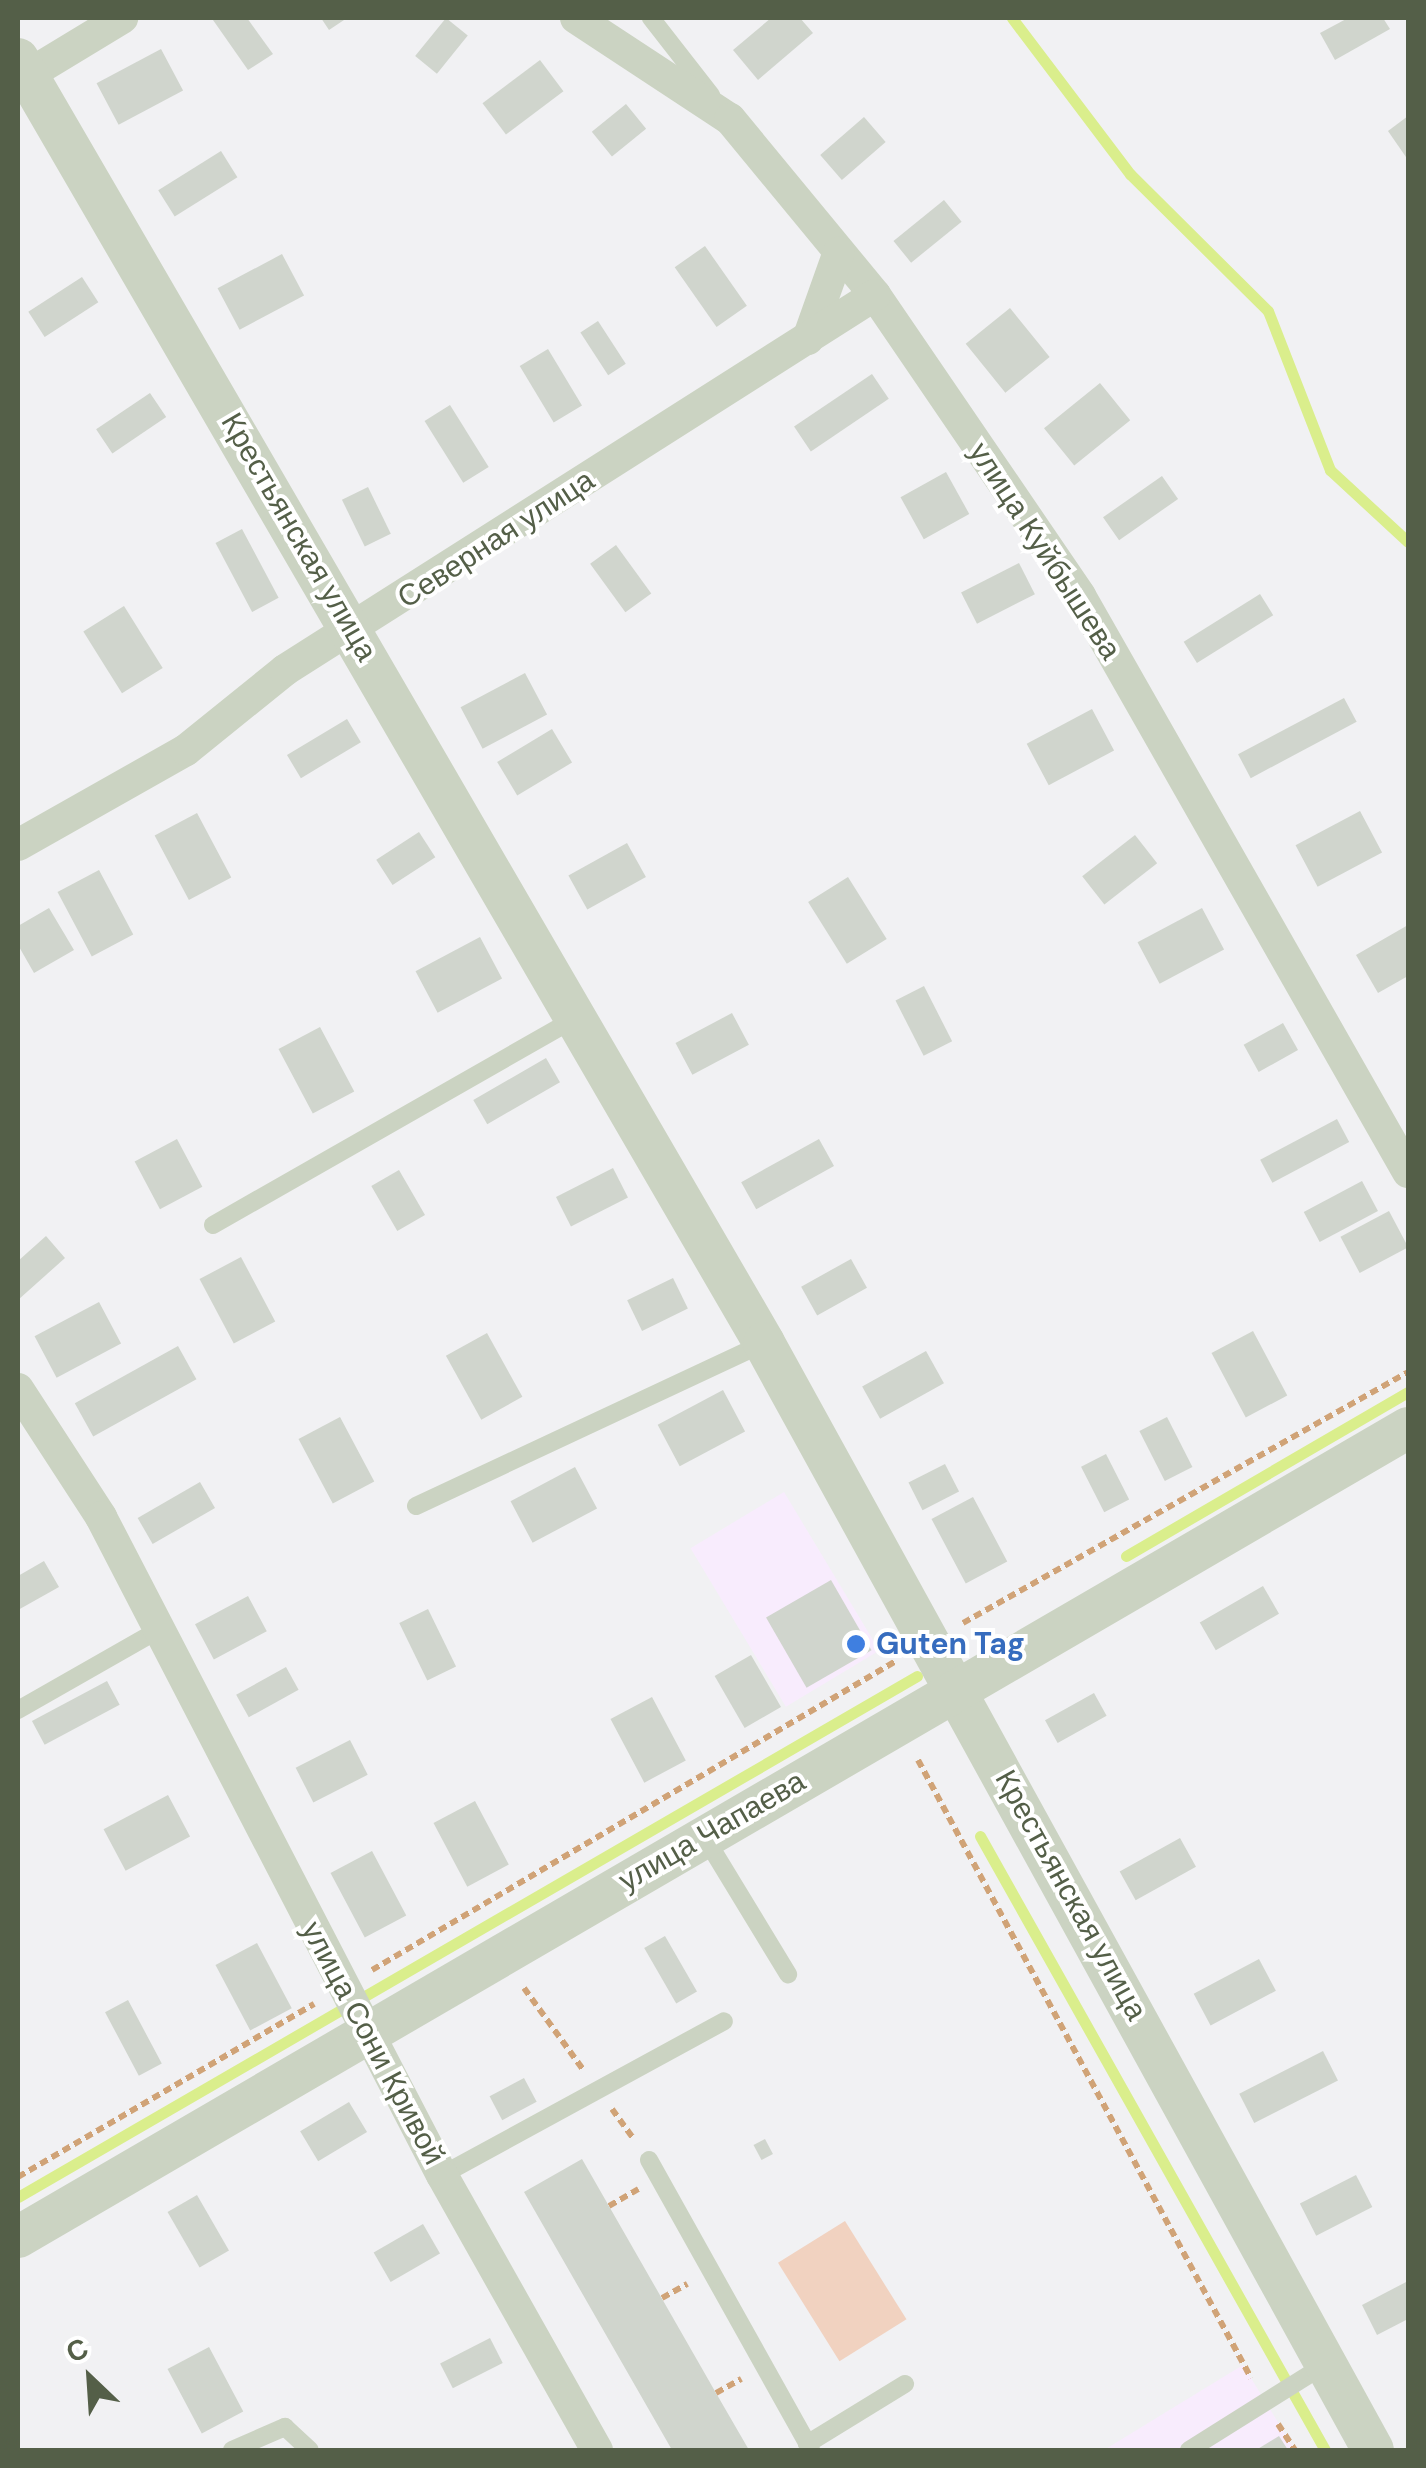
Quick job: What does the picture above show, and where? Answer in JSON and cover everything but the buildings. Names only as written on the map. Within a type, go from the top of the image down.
[{"type":"street","points":[[21,72],[122,18]]},
{"type":"street","name":"улица Куйбышева","points":[[576,18],[730,119],[875,296],[1080,596],[1408,1172]]},
{"type":"street","name":"Крестьянская улица","points":[[21,72],[353,630],[764,1343],[958,1688],[1373,2450]]},
{"type":"street","points":[[808,339],[839,252]]},
{"type":"street","name":"Северная улица","points":[[18,846],[186,750],[285,670],[875,296]]},
{"type":"street","name":"улица Сони Кривой","points":[[21,1404],[101,1517],[156,1632],[442,2175],[598,2450]]},
{"type":"street","name":"улица Чапаева","points":[[18,2237],[1408,1428]]},
{"type":"lane","points":[[651,18],[730,119]]},
{"type":"lane","points":[[213,1224],[578,1016]]},
{"type":"lane","points":[[416,1506],[764,1343]]},
{"type":"lane","points":[[18,1710],[156,1632]]},
{"type":"lane","points":[[704,1836],[788,1974]]},
{"type":"lane","points":[[442,2175],[724,2021]]},
{"type":"lane","points":[[649,2160],[809,2447],[906,2384]]},
{"type":"lane","points":[[1189,2450],[1326,2364]]},
{"type":"lane","points":[[232,2450],[285,2426],[310,2450]]},
{"type":"path","points":[[18,2178],[931,1641],[1408,1372]]},
{"type":"path","points":[[871,1676],[1264,2402],[1295,2450]]},
{"type":"path","points":[[499,1954],[649,2160]]},
{"type":"shaded area","points":[[784,1492],[879,1651],[786,1707],[691,1548]]},
{"type":"shaded area","points":[[845,2221],[906,2319],[839,2361],[778,2263]]},
{"type":"shaded area","points":[[1243,2365],[1295,2450],[1104,2450]]},
{"type":"waterway","points":[[1012,18],[1130,174],[1268,311],[1330,470],[1408,542]]},
{"type":"waterway","points":[[1126,1556],[1408,1392]]},
{"type":"waterway","points":[[18,2197],[917,1676]]},
{"type":"waterway","points":[[980,1836],[1325,2450]]},
{"type":"place","name":"Guten Tag","points":[[856,1644]]}]
